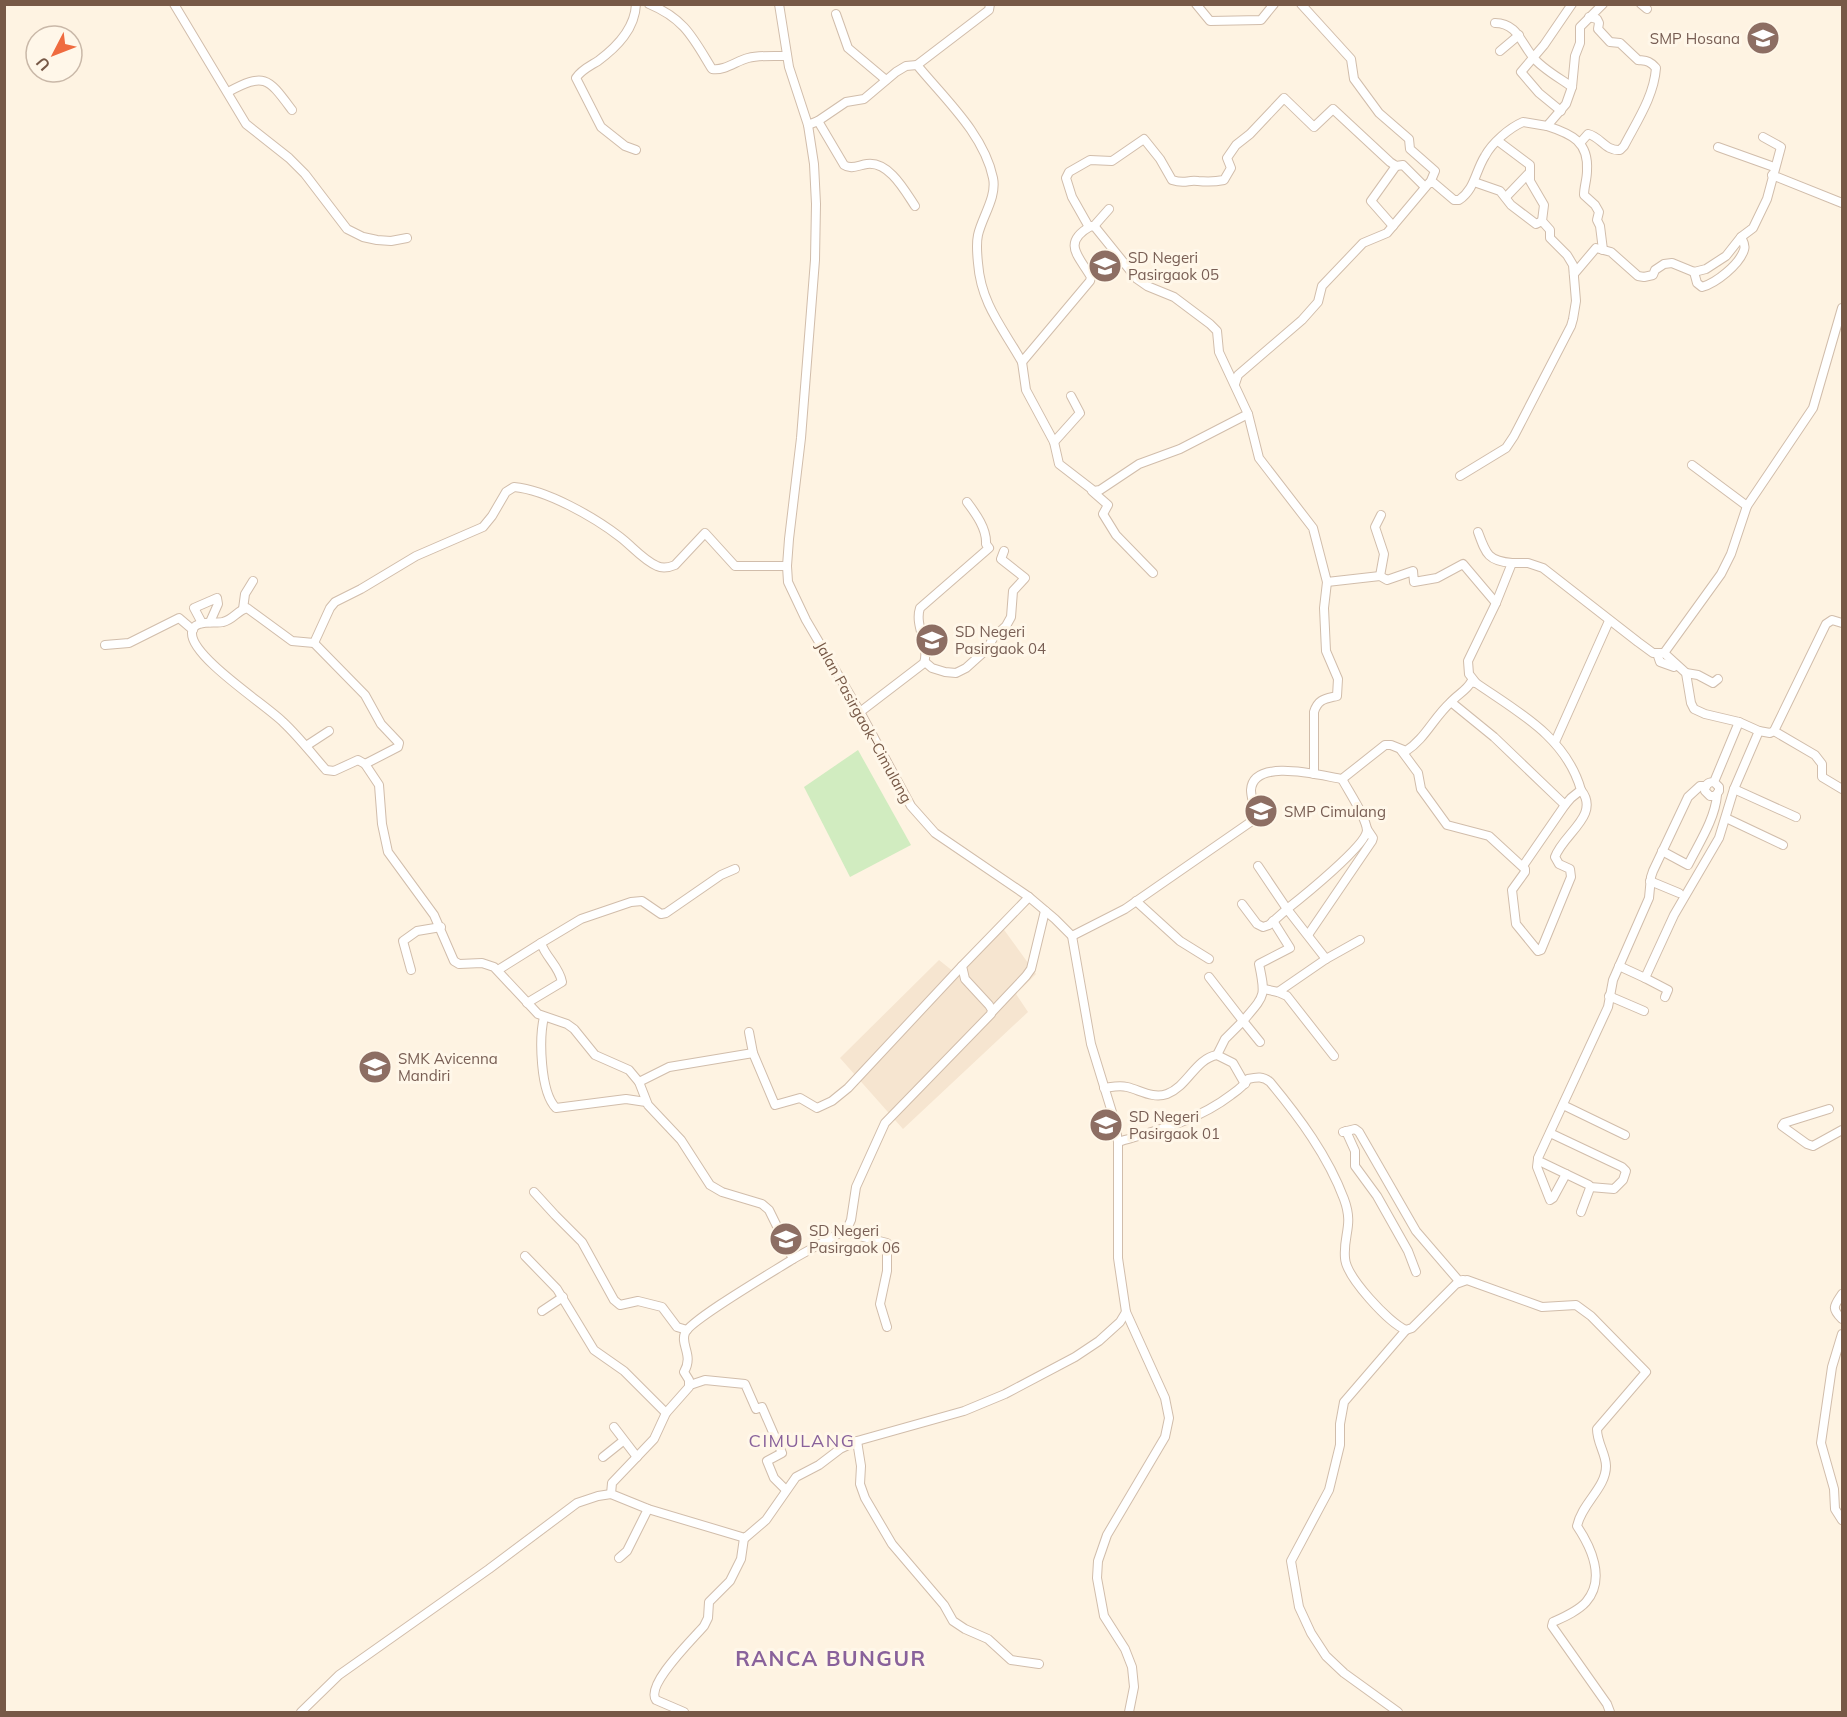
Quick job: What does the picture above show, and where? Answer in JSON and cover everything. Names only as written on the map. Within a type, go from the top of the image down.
[{"type":"street","points":[[174,4],[246,125],[289,158],[305,174],[347,229],[363,237],[377,240],[407,237]]},
{"type":"street","points":[[636,4],[636,12],[624,38],[576,78],[601,127],[625,146],[636,150]]},
{"type":"street","points":[[649,4],[669,14],[689,31],[712,69],[715,70],[751,57],[787,56]]},
{"type":"street","name":"Jalan Pasirgaok–Cimulang","points":[[779,4],[787,56],[808,125],[815,183],[816,246],[801,438],[787,566],[788,582],[903,795],[924,822],[935,833],[1029,897],[1072,936]]},
{"type":"street","points":[[808,125],[846,102],[868,97],[906,66],[917,65],[989,10],[990,4]]},
{"type":"street","points":[[1196,4],[1210,21],[1261,20],[1274,4]]},
{"type":"street","points":[[1235,384],[1238,375],[1302,321],[1318,303],[1321,287],[1363,243],[1385,234],[1393,226],[1428,185],[1435,171],[1410,149],[1409,139],[1379,113],[1354,79],[1351,59],[1301,4]]},
{"type":"street","points":[[1547,126],[1568,100],[1572,87],[1574,58],[1580,43],[1579,29],[1604,4]]},
{"type":"street","points":[[1561,111],[1539,93],[1522,73],[1569,6]]},
{"type":"street","points":[[836,14],[848,48],[886,80]]},
{"type":"street","points":[[1580,143],[1588,134],[1593,135],[1609,149],[1620,150],[1645,108],[1656,68],[1647,60],[1638,60],[1618,42],[1610,42],[1598,29],[1597,19],[1589,17]]},
{"type":"street","points":[[1495,23],[1510,27],[1519,35],[1533,57],[1572,87]]},
{"type":"street","points":[[1500,51],[1519,35]]},
{"type":"street","points":[[917,65],[968,127],[989,166],[994,186],[977,242],[979,281],[994,315],[1022,362],[1026,390],[1054,442],[1060,465],[1108,505],[1103,514],[1116,535],[1153,573]]},
{"type":"street","points":[[228,93],[251,81],[265,81],[274,86],[292,110]]},
{"type":"street","points":[[1314,774],[1316,704],[1322,699],[1337,696],[1338,679],[1326,651],[1324,608],[1327,582],[1313,528],[1260,461],[1248,414],[1219,352],[1217,333],[1214,328],[1174,297],[1147,286],[1137,279],[1092,227],[1068,188],[1066,178],[1069,172],[1090,160],[1112,161],[1144,139],[1160,159],[1172,180],[1183,184],[1197,180],[1205,183],[1224,180],[1231,168],[1227,158],[1236,145],[1250,134],[1284,98],[1314,127],[1333,109],[1396,166]]},
{"type":"street","points":[[818,121],[844,165],[849,168],[871,164],[882,167],[899,182],[915,207]]},
{"type":"street","points":[[1428,185],[1434,183],[1456,200],[1469,191],[1484,158],[1498,141],[1523,122],[1547,126],[1569,134],[1580,143],[1587,163],[1584,195],[1598,209],[1597,220],[1603,250]]},
{"type":"street","points":[[1574,274],[1596,248],[1611,252],[1638,276],[1644,277],[1653,275],[1660,266],[1672,263],[1694,272],[1703,271],[1726,256],[1755,226],[1767,199],[1780,147],[1762,137]]},
{"type":"street","points":[[1460,476],[1506,448],[1518,431],[1571,326],[1576,301],[1572,261],[1550,238],[1550,230],[1542,221],[1544,205],[1530,181],[1530,166],[1528,162],[1498,141]]},
{"type":"street","points":[[1718,147],[1842,203]]},
{"type":"street","points":[[1393,226],[1371,201],[1396,166],[1403,165],[1428,185]]},
{"type":"street","points":[[1506,197],[1529,173]]},
{"type":"street","points":[[1474,182],[1500,191],[1511,205],[1536,224],[1542,221]]},
{"type":"street","points":[[1022,362],[1090,281],[1089,274],[1077,257],[1075,242],[1109,209]]},
{"type":"street","points":[[1694,272],[1697,283],[1702,287],[1716,280],[1735,264],[1743,252],[1745,245],[1742,237]]},
{"type":"street","points":[[1660,653],[1724,567],[1747,506],[1813,408],[1842,308]]},
{"type":"street","points":[[1054,442],[1080,413],[1071,396]]},
{"type":"street","points":[[1088,488],[1094,491],[1100,490],[1139,464],[1180,449],[1248,414]]},
{"type":"street","points":[[1692,465],[1747,506]]},
{"type":"street","points":[[314,643],[335,602],[416,556],[483,527],[506,492],[514,487],[573,507],[620,537],[660,567],[668,568],[675,565],[704,533],[735,566],[787,566]]},
{"type":"street","points":[[860,712],[925,662],[926,649],[918,617],[920,608],[989,548],[980,521],[967,502]]},
{"type":"street","points":[[1380,576],[1384,554],[1374,527],[1381,515]]},
{"type":"street","points":[[1478,532],[1484,550],[1490,557],[1501,562],[1528,562],[1543,568],[1644,647],[1660,653],[1684,671],[1713,683],[1718,679]]},
{"type":"street","points":[[925,662],[938,670],[956,673],[966,668],[986,650],[994,637],[1006,626],[1011,617],[1013,591],[1024,578],[1001,559],[1004,551]]},
{"type":"street","points":[[1401,750],[1418,773],[1421,789],[1447,825],[1489,836],[1526,871],[1512,891],[1515,923],[1539,951],[1571,877],[1570,870],[1559,864],[1555,857],[1587,813],[1588,801],[1575,773],[1555,742],[1476,683],[1469,674],[1468,661],[1512,563]]},
{"type":"street","points":[[1327,582],[1380,576],[1387,580],[1413,571],[1414,582],[1437,578],[1463,564],[1496,603]]},
{"type":"street","points":[[243,609],[245,594],[253,580]]},
{"type":"street","points":[[193,630],[206,623],[229,620],[243,609],[249,609],[292,641],[314,643],[360,689],[381,724],[399,743],[398,747],[365,764]]},
{"type":"street","points":[[105,645],[129,643],[178,618],[193,630],[194,639],[214,666],[272,712],[328,771],[334,771],[358,760],[365,764],[380,788],[382,825],[388,852],[420,893],[441,927],[456,962],[459,964],[482,963],[498,970],[538,1014],[571,1026],[595,1055],[625,1067],[639,1082],[646,1102],[681,1140],[711,1185],[722,1192],[757,1202],[767,1208],[793,1259]]},
{"type":"street","points":[[1684,671],[1690,703],[1694,709],[1770,733],[1774,731],[1823,627],[1832,620],[1842,623]]},
{"type":"street","points":[[1555,742],[1609,621]]},
{"type":"street","points":[[1129,1713],[1134,1674],[1129,1656],[1104,1616],[1097,1578],[1098,1561],[1107,1535],[1165,1437],[1169,1418],[1165,1398],[1126,1312],[1117,1249],[1117,1130],[1091,1044],[1072,936],[1104,921],[1136,901],[1252,821],[1255,816],[1251,787],[1257,776],[1268,771],[1301,772],[1342,779],[1385,745],[1407,750],[1418,742],[1450,702],[1471,682],[1476,683]]},
{"type":"street","points":[[1450,702],[1494,737],[1565,806]]},
{"type":"street","points":[[1714,782],[1739,722]]},
{"type":"street","points":[[306,746],[329,731]]},
{"type":"street","points":[[1645,978],[1674,915],[1719,838],[1734,789],[1759,731]]},
{"type":"street","points":[[1774,731],[1815,755],[1822,764],[1822,777],[1842,789]]},
{"type":"street","points":[[1308,935],[1372,841],[1372,836],[1342,779]]},
{"type":"street","points":[[1566,1174],[1550,1200],[1537,1167],[1538,1159],[1608,1007],[1613,980],[1647,903],[1650,881],[1662,851],[1688,797],[1700,786],[1714,782]]},
{"type":"street","points":[[1662,851],[1688,865],[1716,805],[1719,787],[1714,782]]},
{"type":"street","points":[[1706,786],[1705,791],[1708,795],[1717,795]]},
{"type":"street","points":[[1734,789],[1796,817]]},
{"type":"street","points":[[1522,866],[1570,798],[1581,790]]},
{"type":"street","points":[[1726,818],[1783,845]]},
{"type":"street","points":[[1242,904],[1259,926],[1266,926],[1345,859],[1364,838],[1367,829]]},
{"type":"street","points":[[1258,866],[1287,909],[1326,959]]},
{"type":"street","points":[[498,970],[581,919],[631,902],[642,901],[657,912],[666,914],[721,875],[735,869]]},
{"type":"street","points":[[1650,881],[1679,893]]},
{"type":"street","points":[[749,1032],[753,1053],[775,1105],[800,1098],[817,1108],[832,1101],[848,1088],[1029,897]]},
{"type":"street","points":[[1136,901],[1180,941],[1209,959]]},
{"type":"street","points":[[690,1385],[684,1372],[688,1363],[684,1337],[687,1330],[708,1313],[793,1259],[844,1232],[851,1220],[858,1181],[885,1124],[1029,973],[1045,911]]},
{"type":"street","points":[[1104,1088],[1118,1086],[1155,1096],[1167,1094],[1191,1076],[1203,1060],[1217,1055],[1225,1039],[1260,1002],[1264,989],[1259,964],[1290,948],[1273,921]]},
{"type":"street","points":[[411,970],[403,941],[417,931],[441,927]]},
{"type":"street","points":[[1278,992],[1326,959],[1360,940]]},
{"type":"street","points":[[527,1003],[562,982],[558,969],[545,953],[541,943]]},
{"type":"street","points":[[962,966],[964,977],[992,1012]]},
{"type":"street","points":[[1619,966],[1668,990],[1665,998]]},
{"type":"street","points":[[1209,977],[1260,1042]]},
{"type":"street","points":[[1264,989],[1278,992],[1290,1000],[1334,1056]]},
{"type":"street","points":[[1610,996],[1644,1011]]},
{"type":"street","points":[[544,1017],[540,1060],[554,1107],[626,1099],[646,1102]]},
{"type":"street","points":[[639,1082],[669,1067],[753,1053]]},
{"type":"street","points":[[1217,1055],[1233,1063],[1245,1084]]},
{"type":"street","points":[[1118,1142],[1198,1116],[1219,1104],[1245,1084],[1248,1079],[1257,1077],[1270,1082],[1304,1125],[1332,1174],[1346,1206],[1349,1224],[1346,1262],[1370,1299],[1389,1318],[1406,1330]]},
{"type":"street","points":[[1563,1105],[1625,1135]]},
{"type":"street","points":[[1829,1109],[1782,1126],[1813,1146],[1842,1130]]},
{"type":"street","points":[[1416,1272],[1408,1251],[1377,1196],[1355,1166],[1355,1152],[1344,1131],[1355,1129],[1364,1138],[1416,1232],[1459,1281],[1474,1282],[1542,1307],[1576,1305],[1591,1316],[1646,1372],[1598,1429],[1597,1440],[1606,1465],[1600,1486],[1584,1507],[1577,1526],[1588,1544],[1594,1561],[1595,1579],[1587,1600],[1577,1610],[1553,1622],[1552,1626],[1607,1704],[1610,1713]]},
{"type":"street","points":[[1538,1159],[1589,1184],[1590,1187],[1614,1189],[1623,1180],[1625,1170],[1550,1133]]},
{"type":"street","points":[[1581,1212],[1590,1187]]},
{"type":"street","points":[[534,1192],[582,1242],[614,1300],[620,1305],[638,1301],[662,1307],[677,1327],[687,1330]]},
{"type":"street","points":[[844,1232],[887,1243],[887,1272],[880,1301],[887,1327]]},
{"type":"street","points":[[525,1256],[549,1279],[563,1297],[594,1350],[624,1371],[666,1413]]},
{"type":"street","points":[[1398,1713],[1344,1673],[1326,1656],[1311,1633],[1299,1607],[1291,1561],[1329,1490],[1340,1445],[1340,1424],[1344,1402],[1406,1330],[1415,1326],[1456,1284],[1463,1280]]},
{"type":"street","points":[[1842,1294],[1834,1311],[1842,1319]]},
{"type":"street","points":[[542,1311],[563,1297]]},
{"type":"street","points":[[301,1713],[339,1675],[489,1569],[568,1509],[586,1500],[611,1494],[648,1509],[744,1538],[766,1520],[786,1490],[802,1473],[819,1465],[840,1449],[857,1441],[964,1411],[1005,1394],[1051,1371],[1099,1341],[1116,1327],[1126,1312]]},
{"type":"street","points":[[1842,1334],[1832,1367],[1821,1443],[1834,1490],[1835,1509],[1842,1520]]},
{"type":"street","points":[[611,1494],[612,1483],[654,1439],[666,1413],[690,1385],[705,1380],[745,1384],[756,1409],[762,1407],[782,1453],[767,1461],[774,1478],[786,1490]]},
{"type":"street","points":[[614,1428],[637,1457]]},
{"type":"street","points":[[603,1457],[623,1441]]},
{"type":"street","points":[[857,1441],[861,1466],[860,1484],[865,1498],[892,1544],[944,1605],[953,1621],[964,1629],[988,1639],[1011,1660],[1039,1664]]},
{"type":"street","points":[[619,1558],[627,1551],[648,1509]]},
{"type":"street","points":[[684,1713],[656,1700],[653,1696],[654,1689],[660,1678],[704,1626],[708,1618],[709,1602],[730,1581],[741,1559],[744,1538]]},
{"type":"shaded area","points":[[1002,927],[1036,974],[1016,994],[1028,1012],[903,1129],[840,1058],[939,960],[954,972]]},
{"type":"green space","points":[[858,750],[911,845],[850,877],[804,787]]},
{"type":"place","name":"SMP Hosana","points":[[1763,38]]},
{"type":"place","name":"SD Negeri Pasirgaok 05","points":[[1105,266]]},
{"type":"place","name":"SD Negeri Pasirgaok 04","points":[[932,640]]},
{"type":"place","name":"SMP Cimulang","points":[[1261,811]]},
{"type":"place","name":"SMK Avicenna Mandiri","points":[[375,1067]]},
{"type":"place","name":"SD Negeri Pasirgaok 01","points":[[1106,1125]]},
{"type":"place","name":"SD Negeri Pasirgaok 06","points":[[786,1239]]},
{"type":"district","name":"CIMULANG","points":[[802,1440]]},
{"type":"district","name":"RANCA BUNGUR","points":[[831,1658]]}]
